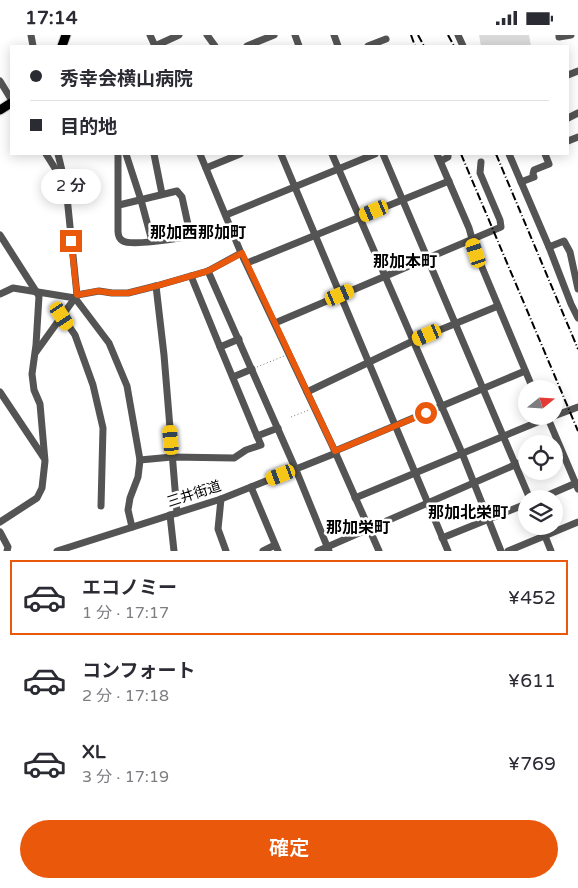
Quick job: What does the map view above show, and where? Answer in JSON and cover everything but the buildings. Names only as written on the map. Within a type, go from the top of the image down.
[{"type":"street","points":[[157,45],[179,35]]},
{"type":"street","points":[[249,45],[274,35]]},
{"type":"street","points":[[559,35],[559,37],[571,35]]},
{"type":"street","points":[[371,45],[387,40]]},
{"type":"street","points":[[0,81],[10,100]]},
{"type":"street","points":[[47,155],[66,187]]},
{"type":"street","points":[[58,155],[66,187],[76,297],[109,343],[127,386],[140,460],[138,477],[130,498],[128,510],[132,527]]},
{"type":"street","points":[[118,155],[119,237],[122,241],[130,243],[152,241],[185,237],[188,234],[189,229],[182,197],[177,191],[119,205]]},
{"type":"street","points":[[126,155],[152,241]]},
{"type":"street","points":[[154,155],[162,194]]},
{"type":"street","points":[[200,155],[242,253],[308,392],[379,551]]},
{"type":"street","points":[[206,168],[238,155]]},
{"type":"street","points":[[281,155],[448,551]]},
{"type":"street","points":[[332,155],[442,406],[502,551]]},
{"type":"street","points":[[226,215],[373,155]]},
{"type":"street","points":[[383,155],[526,490]]},
{"type":"street","points":[[438,155],[469,228],[498,306],[529,380]]},
{"type":"street","points":[[441,161],[448,157],[448,155]]},
{"type":"street","points":[[509,155],[570,304],[578,318]]},
{"type":"street","points":[[521,182],[534,177],[534,171],[549,164],[544,155]]},
{"type":"street","points":[[275,323],[501,227],[500,220],[480,173],[481,162]]},
{"type":"street","points":[[247,263],[449,181]]},
{"type":"street","points":[[0,235],[37,291],[39,297],[32,374],[34,389],[40,404],[45,461],[42,488],[37,498],[0,521]]},
{"type":"street","points":[[548,247],[564,241],[570,252],[578,289]]},
{"type":"street","points":[[570,252],[578,249]]},
{"type":"street","points":[[0,294],[12,288],[76,297],[98,291],[128,293],[208,271],[242,253]]},
{"type":"street","points":[[208,271],[278,428],[328,549]]},
{"type":"street","points":[[140,460],[172,457],[234,458],[246,450],[261,445],[191,276]]},
{"type":"street","points":[[156,286],[164,355],[172,457],[174,551]]},
{"type":"street","points":[[34,354],[76,297]]},
{"type":"street","points":[[308,392],[413,341],[498,306]]},
{"type":"street","points":[[62,316],[75,335],[93,385],[104,428],[102,506]]},
{"type":"street","points":[[220,347],[239,339]]},
{"type":"street","points":[[233,377],[252,369]]},
{"type":"street","name":"三井街道","points":[[56,551],[221,499],[296,470],[525,371]]},
{"type":"street","points":[[0,392],[45,461]]},
{"type":"street","points":[[563,412],[578,407]]},
{"type":"street","points":[[356,498],[529,425]]},
{"type":"street","points":[[257,436],[278,428]]},
{"type":"street","points":[[563,459],[577,486],[563,491]]},
{"type":"street","points":[[318,551],[328,549],[427,502],[516,465]]},
{"type":"street","points":[[251,487],[277,548],[263,551]]},
{"type":"street","points":[[221,499],[218,529],[226,551]]},
{"type":"street","points":[[442,538],[518,507]]},
{"type":"street","points":[[563,528],[578,522]]},
{"type":"street","points":[[0,532],[8,547],[7,551]]},
{"type":"street","points":[[508,551],[545,535],[551,551]]},
{"type":"path","points":[[252,369],[289,354]]},
{"type":"path","points":[[291,417],[314,407]]},
{"type":"shaded area","points":[[479,35],[529,35],[531,45],[481,45]]},
{"type":"railway","points":[[411,35],[415,45]]},
{"type":"railway","points":[[418,35],[423,45]]},
{"type":"railway","points":[[448,35],[453,45]]},
{"type":"railway","points":[[461,155],[578,431]]},
{"type":"railway","points":[[496,155],[578,349]]},
{"type":"district","name":"那加西那加町","points":[[198,233]]},
{"type":"district","name":"那加本町","points":[[405,262]]},
{"type":"district","name":"那加北栄町","points":[[468,513]]},
{"type":"district","name":"那加栄町","points":[[358,528]]},
{"type":"route","points":[[71,241],[77,295],[98,291],[128,293],[156,286],[208,271],[242,253],[335,451],[426,413]]}]
